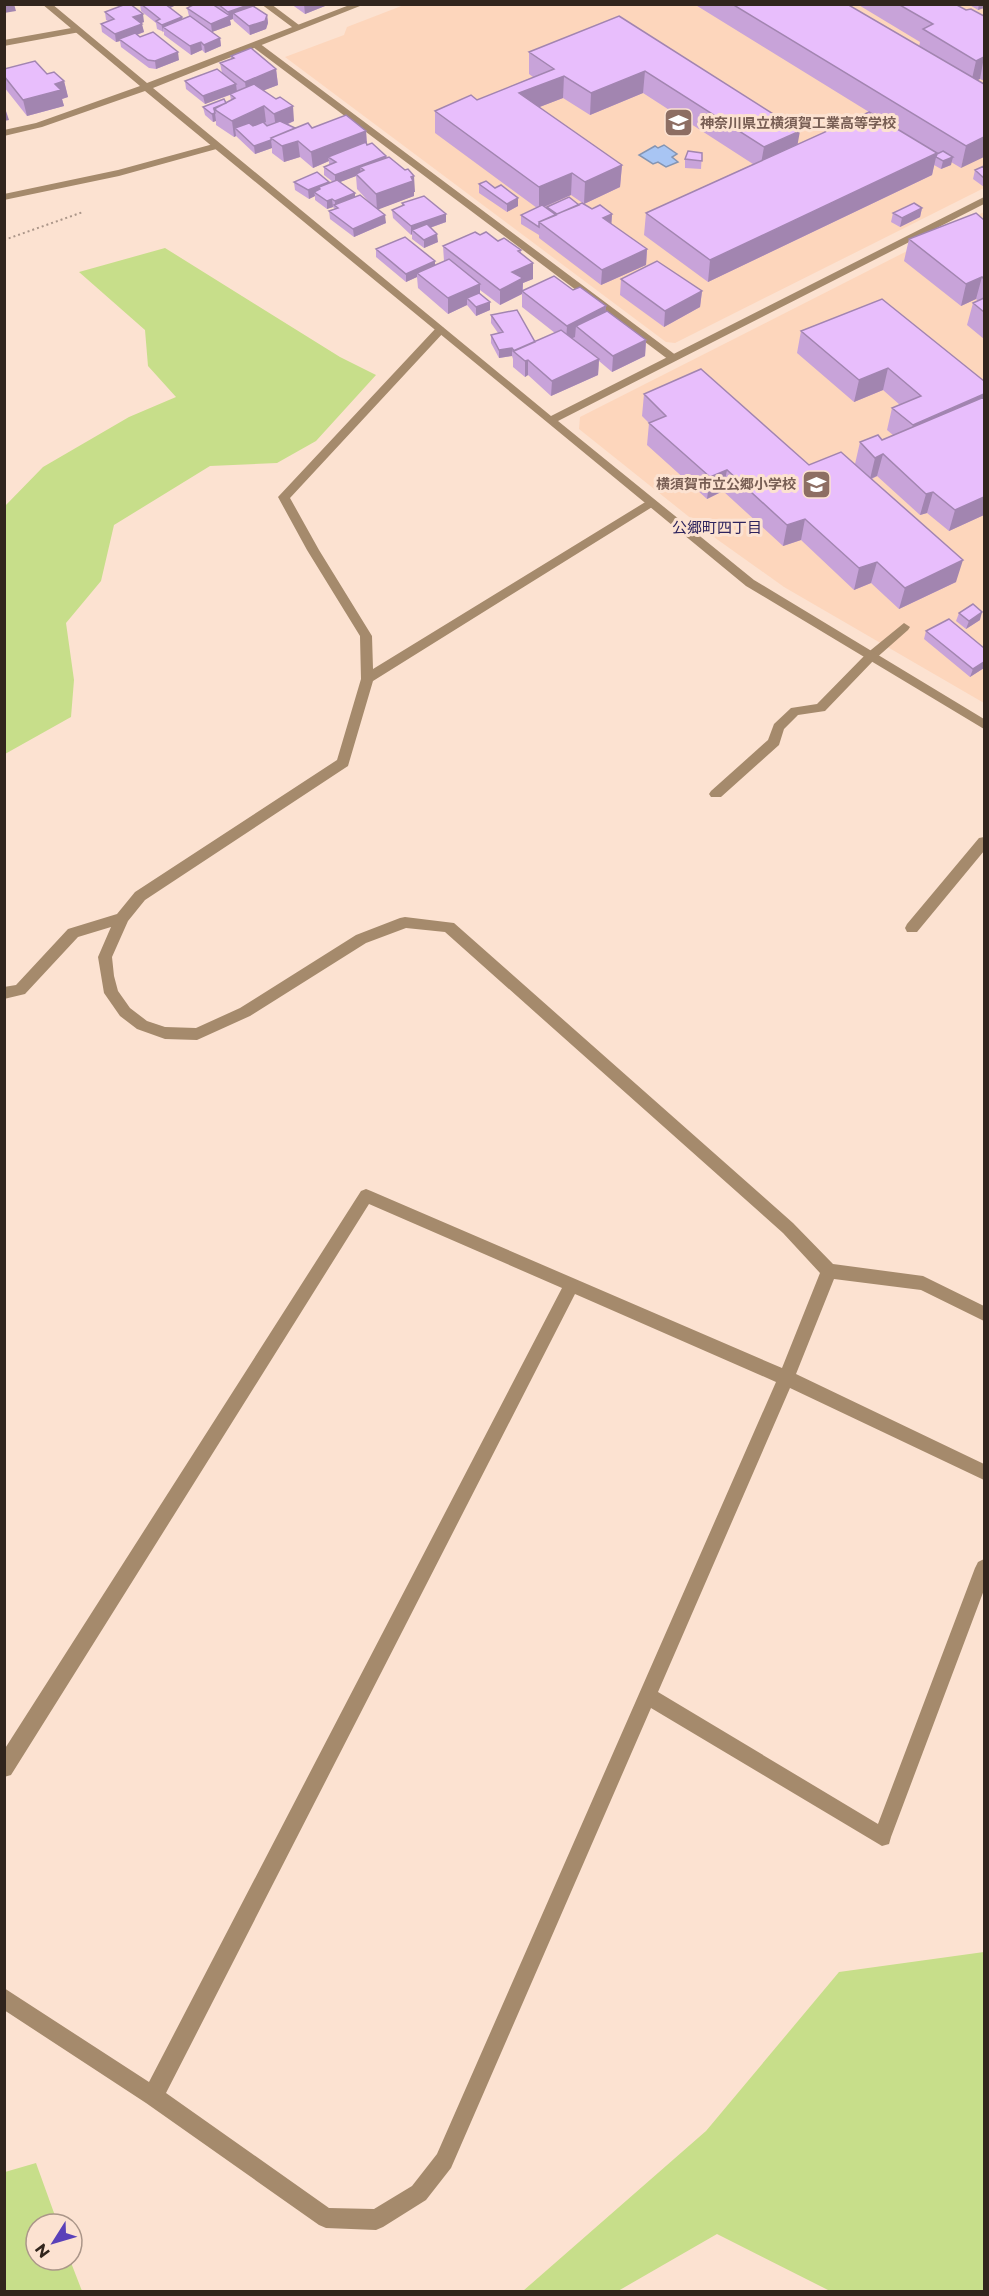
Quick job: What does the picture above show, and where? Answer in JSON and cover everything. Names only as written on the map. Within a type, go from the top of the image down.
[{"type":"street","points":[[46,4],[550,421],[750,583],[984,725]]},
{"type":"street","points":[[265,4],[299,28]]},
{"type":"street","points":[[4,133],[39,125],[361,4]]},
{"type":"street","points":[[4,43],[77,30]]},
{"type":"street","points":[[256,45],[674,358]]},
{"type":"street","points":[[4,197],[119,173],[217,146]]},
{"type":"street","points":[[550,421],[984,200]]},
{"type":"street","points":[[440,330],[284,497],[313,550],[366,636],[367,679],[343,763],[140,896],[122,918],[105,957],[111,993],[125,1012],[142,1024],[165,1033],[197,1034],[245,1012],[361,939],[405,922],[449,927],[788,1228],[829,1270],[923,1283],[984,1314]]},
{"type":"street","points":[[367,679],[651,504]]},
{"type":"street","points":[[716,794],[774,742],[778,726],[795,711],[821,708],[870,657],[904,627]]},
{"type":"street","points":[[912,928],[984,842]]},
{"type":"street","points":[[4,993],[20,990],[73,933],[122,918]]},
{"type":"street","points":[[4,1768],[366,1196],[786,1378],[984,1472]]},
{"type":"street","points":[[4,1998],[153,2096],[326,2218],[376,2220],[419,2193],[444,2161],[456,2135],[786,1378],[829,1270]]},
{"type":"street","points":[[153,2096],[571,1286]]},
{"type":"street","points":[[647,1695],[882,1838],[984,1568]]},
{"type":"path","points":[[4,240],[88,210]]},
{"type":"shaded area","name":"神奈川県立横須賀工業高等学校","points":[[404,5],[984,5],[984,188],[675,343],[666,342],[285,57],[344,35],[347,27]]},
{"type":"shaded area","name":"横須賀市立公郷小学校","points":[[984,212],[984,703],[784,587],[718,540],[579,429],[580,417]]},
{"type":"green space","points":[[165,248],[340,357],[376,375],[316,441],[277,463],[210,466],[114,525],[101,581],[66,623],[74,680],[71,717],[5,754],[5,506],[43,467],[129,417],[176,397],[148,366],[145,330],[79,272]]},
{"type":"green space","points":[[984,1952],[984,2291],[830,2291],[717,2234],[618,2291],[523,2291],[706,2131],[839,1972]]},
{"type":"green space","points":[[36,2163],[54,2212],[24,2212],[24,2272],[75,2272],[82,2291],[5,2291],[5,2172]]},
{"type":"water","points":[[664,145],[677,154],[672,157],[678,162],[666,167],[658,162],[653,164],[639,155],[655,146],[658,148]]},
{"type":"building","points":[[130,4],[143,14],[133,17],[142,24],[115,34],[101,24],[114,19],[105,12]]},
{"type":"building","points":[[141,4],[165,4],[182,17],[162,25],[156,21],[160,19]]},
{"type":"building","points":[[195,4],[212,4],[230,16],[211,24],[187,8]]},
{"type":"building","points":[[218,4],[251,4],[228,12]]},
{"type":"building","points":[[732,4],[847,4],[984,84],[984,137],[966,146]]},
{"type":"building","points":[[898,4],[955,4],[984,16],[984,57],[976,61],[923,29],[933,24]]},
{"type":"building","points":[[253,6],[267,15],[265,21],[249,26],[233,13]]},
{"type":"building","points":[[190,16],[220,38],[204,45],[201,42],[190,46],[163,27]]},
{"type":"building","points":[[619,16],[800,131],[764,147],[645,71],[591,93],[564,76],[519,93],[622,165],[585,182],[572,173],[539,187],[435,111],[471,95],[477,100],[554,69],[529,52]]},
{"type":"building","points":[[153,32],[178,52],[155,61],[148,60],[119,39],[135,33],[140,37]]},
{"type":"building","points":[[251,48],[276,69],[245,82],[220,63]]},
{"type":"building","points":[[35,61],[47,74],[54,72],[64,81],[55,84],[61,90],[23,100],[4,76],[4,69]]},
{"type":"building","points":[[217,69],[236,84],[203,96],[185,81]]},
{"type":"building","points":[[254,84],[276,99],[280,97],[293,106],[274,114],[264,106],[232,121],[214,109],[235,98],[230,94]]},
{"type":"building","points":[[224,99],[226,103],[214,108],[215,113],[212,114],[203,107]]},
{"type":"building","points":[[869,112],[937,153],[710,260],[646,213]]},
{"type":"building","points":[[346,115],[366,131],[311,152],[298,141],[282,146],[271,138],[308,123],[312,128]]},
{"type":"building","points":[[280,121],[295,128],[254,146],[235,128],[249,123],[253,126],[263,122],[267,126]]},
{"type":"building","points":[[366,142],[367,145],[372,143],[386,156],[335,175],[324,167],[336,162],[328,157]]},
{"type":"building","points":[[688,151],[702,153],[702,161],[685,159]]},
{"type":"building","points":[[943,151],[953,157],[943,161],[936,157]]},
{"type":"building","points":[[389,157],[405,170],[408,169],[414,176],[411,177],[413,181],[376,194],[356,174],[364,170],[360,167]]},
{"type":"building","points":[[984,166],[984,178],[975,170]]},
{"type":"building","points":[[317,172],[329,182],[308,190],[294,182]]},
{"type":"building","points":[[337,180],[355,193],[335,201],[332,199],[327,201],[314,192],[320,189],[319,187]]},
{"type":"building","points":[[486,181],[495,188],[501,185],[518,198],[507,204],[479,184]]},
{"type":"building","points":[[360,195],[385,215],[353,229],[329,211],[338,208],[334,205]]},
{"type":"building","points":[[424,196],[446,214],[411,226],[392,210],[404,205],[402,203]]},
{"type":"building","points":[[569,197],[579,205],[557,214],[547,207]]},
{"type":"building","points":[[582,203],[592,209],[600,205],[612,214],[603,218],[647,249],[602,270],[539,222]]},
{"type":"building","points":[[914,203],[922,208],[902,218],[893,213]]},
{"type":"building","points":[[542,205],[556,215],[539,222],[539,227],[521,215]]},
{"type":"building","points":[[976,213],[984,220],[984,279],[982,277],[966,284],[909,239]]},
{"type":"building","points":[[427,224],[437,234],[424,240],[412,230]]},
{"type":"building","points":[[475,232],[480,235],[486,232],[498,241],[504,238],[521,250],[518,251],[533,263],[512,272],[523,278],[500,290],[443,246]]},
{"type":"building","points":[[405,237],[435,261],[406,274],[376,249]]},
{"type":"building","points":[[449,259],[480,284],[448,298],[417,273]]},
{"type":"building","points":[[657,261],[702,291],[665,311],[621,279]]},
{"type":"building","points":[[554,276],[573,290],[580,287],[606,306],[567,326],[522,291]]},
{"type":"building","points":[[479,293],[490,302],[476,307],[467,298]]},
{"type":"building","points":[[984,298],[984,312],[973,303]]},
{"type":"building","points":[[882,299],[984,381],[984,394],[913,425],[892,408],[921,396],[888,368],[859,380],[801,331]]},
{"type":"building","points":[[517,310],[535,342],[514,351],[512,348],[499,350],[491,335],[503,332],[491,315]]},
{"type":"building","points":[[607,311],[646,340],[613,356],[576,326]]},
{"type":"building","points":[[561,330],[599,359],[552,381],[528,360],[525,361],[513,351]]},
{"type":"building","points":[[701,369],[809,465],[841,452],[963,560],[905,588],[877,562],[859,568],[805,519],[787,525],[727,470],[710,477],[649,423],[666,416],[644,394]]},
{"type":"building","points":[[984,397],[984,497],[955,510],[933,492],[926,494],[883,454],[875,458],[860,442],[878,435],[882,440]]},
{"type":"building","points":[[973,604],[982,612],[969,621],[959,613]]},
{"type":"building","points":[[949,619],[984,648],[984,662],[973,669],[926,631]]},
{"type":"place","name":"神奈川県立横須賀工業高等学校","points":[[679,123]]},
{"type":"place","name":"横須賀市立公郷小学校","points":[[817,484]]},
{"type":"district","name":"公郷町四丁目","points":[[717,527]]}]
